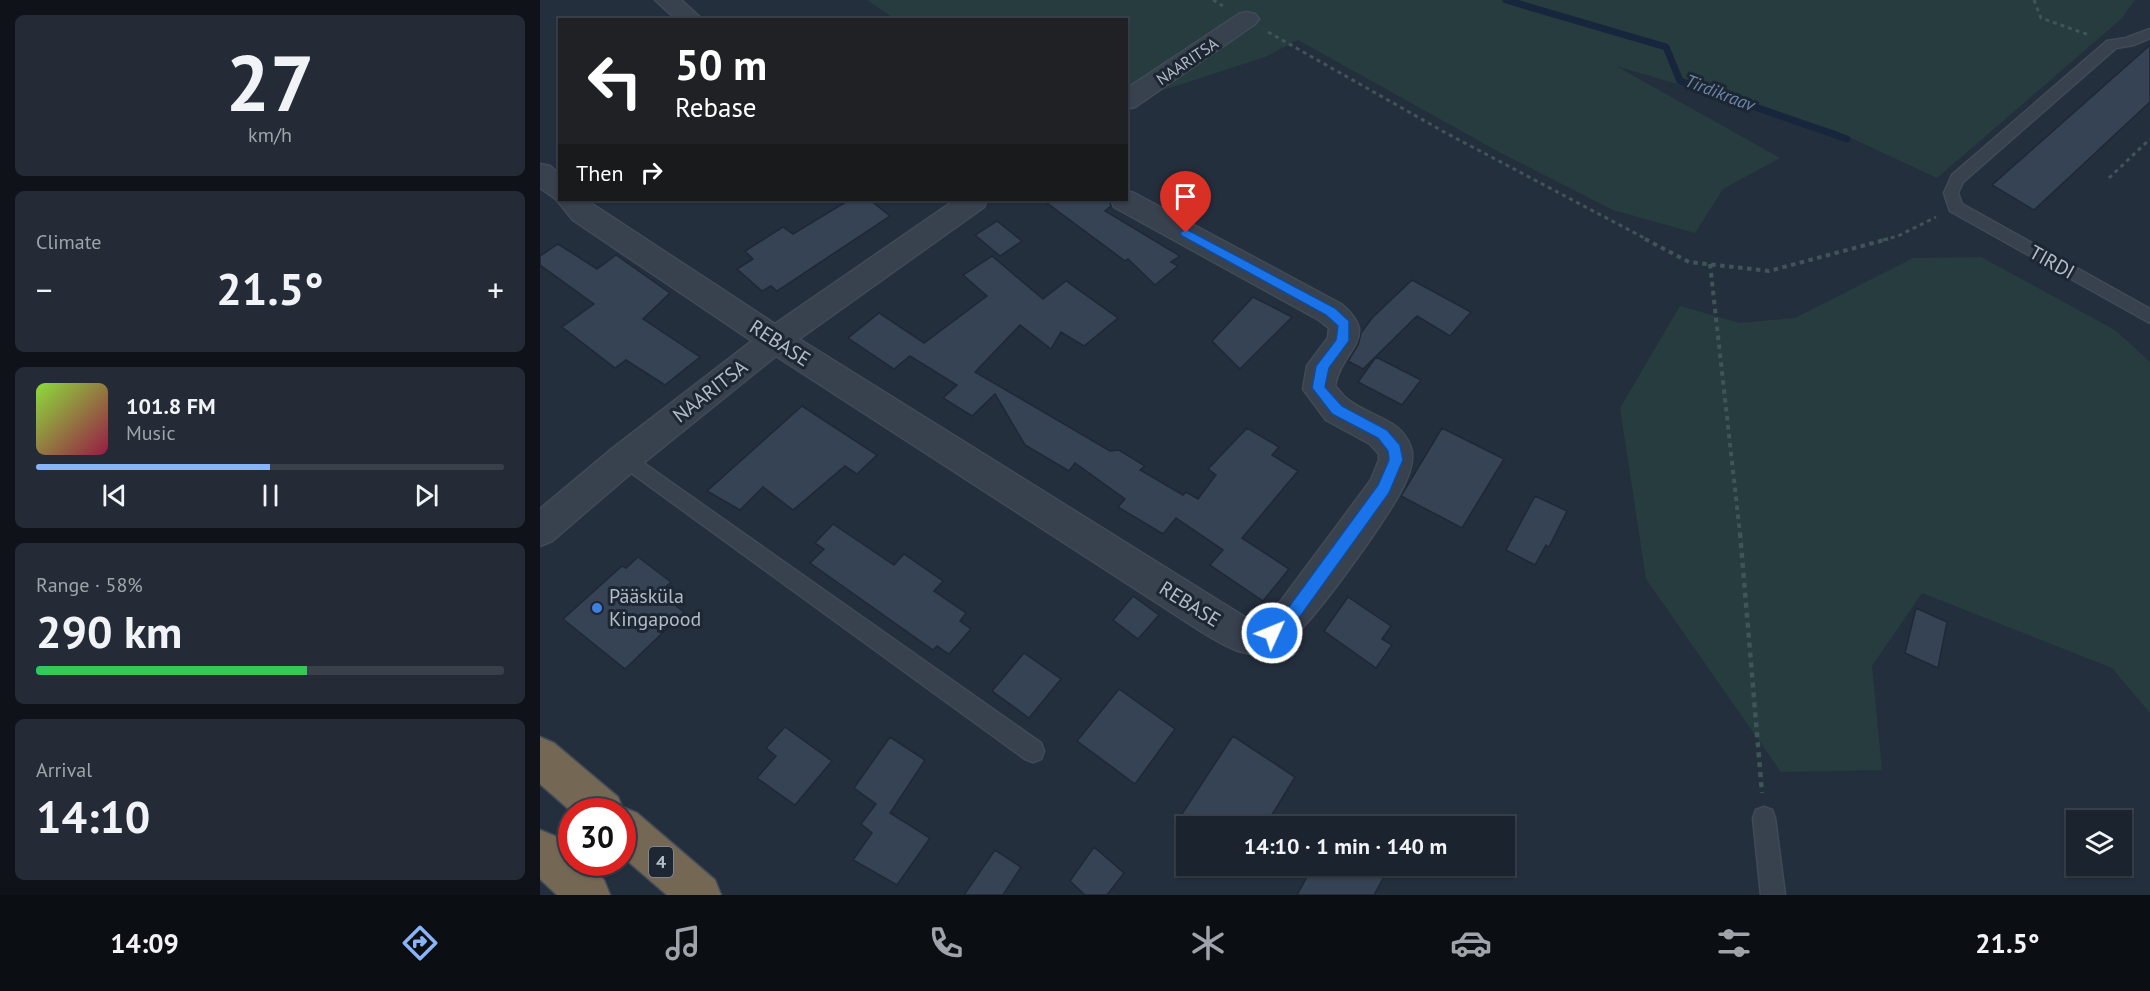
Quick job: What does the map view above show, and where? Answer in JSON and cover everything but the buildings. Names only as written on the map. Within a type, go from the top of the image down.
[{"type":"highway","points":[[540,757],[587,798]]},
{"type":"highway","name":"4","points":[[636,840],[700,895]]},
{"type":"highway","points":[[540,851],[589,895]]},
{"type":"street","points":[[667,0],[690,18]]},
{"type":"street","name":"NAARITSA","points":[[1128,100],[1246,19]]},
{"type":"street","points":[[540,173],[558,189]]},
{"type":"street","name":"REBASE","points":[[570,201],[583,213],[775,340],[1215,620],[1245,637],[1272,633],[1294,613],[1384,489],[1396,460],[1395,449],[1383,434],[1337,410],[1319,388],[1323,366],[1343,341],[1344,324],[1330,312],[1126,201]]},
{"type":"street","name":"NAARITSA","points":[[540,530],[625,458],[937,208],[969,201]]},
{"type":"lane","points":[[1955,207],[1951,193],[1957,179],[2112,44],[2129,42],[2150,33]]},
{"type":"lane","name":"TIRDI","points":[[1955,207],[2150,317]]},
{"type":"lane","points":[[625,458],[1033,751]]},
{"type":"lane","points":[[1764,818],[1773,895]]},
{"type":"path","points":[[1213,0],[1446,133],[1689,262],[1769,271],[1898,236],[1955,207]]},
{"type":"path","points":[[2034,0],[2041,18],[2112,44]]},
{"type":"path","points":[[2109,178],[2150,139]]},
{"type":"path","points":[[1710,264],[1732,445],[1764,818]]},
{"type":"green space","points":[[867,0],[2135,0],[2121,19],[1937,178],[1834,130],[1616,66],[1780,158],[1723,189],[1695,233],[1613,210],[1501,153],[1298,40],[1265,57],[1128,102],[1128,18],[894,18]]},
{"type":"green space","points":[[1981,257],[2115,330],[2150,362],[2150,713],[2112,668],[1922,593],[1872,666],[1882,770],[1781,772],[1646,579],[1620,408],[1680,306],[1740,323],[1795,318],[1913,258]]},
{"type":"waterway","name":"Tirdikraav","points":[[1506,0],[1666,47],[1680,81],[1847,139]]},
{"type":"place","name":"Pääsküla Kingapood","points":[[597,608]]},
{"type":"route","points":[[1186,233],[1330,312],[1344,324],[1343,341],[1323,366],[1319,388],[1337,410],[1383,434],[1395,449],[1396,460],[1384,489],[1294,613],[1272,633]]}]
